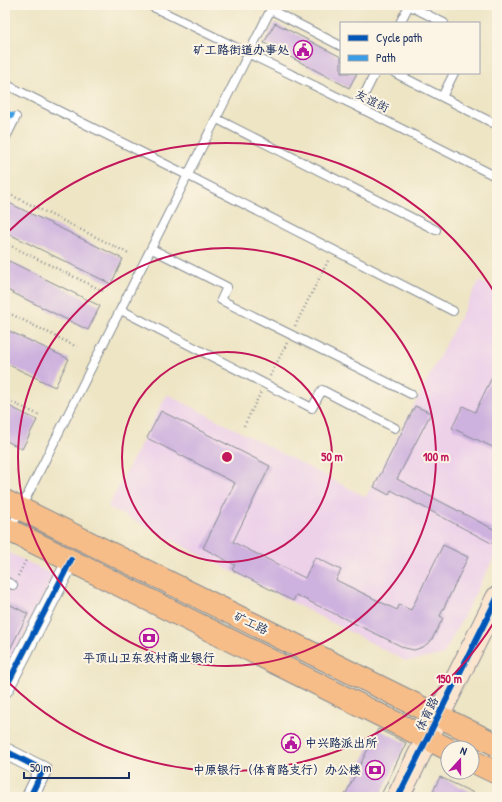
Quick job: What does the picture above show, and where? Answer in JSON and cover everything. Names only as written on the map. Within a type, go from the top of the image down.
[{"type":"main road","name":"矿工路","points":[[13,505],[497,746]]},
{"type":"main road","name":"矿工路","points":[[7,529],[440,745]]},
{"type":"main road","points":[[480,765],[497,773]]},
{"type":"street","points":[[5,689],[70,560]]},
{"type":"street","name":"体育路","points":[[398,797],[497,598]]},
{"type":"street","points":[[5,750],[43,770],[30,797]]},
{"type":"lane","name":"友谊街","points":[[149,5],[497,177]]},
{"type":"lane","points":[[400,22],[408,5],[442,22]]},
{"type":"lane","points":[[7,529],[13,505],[121,310],[272,8],[340,45]]},
{"type":"lane","points":[[358,107],[374,74]]},
{"type":"lane","points":[[397,74],[497,125]]},
{"type":"lane","points":[[442,97],[454,74]]},
{"type":"lane","points":[[5,84],[453,311]]},
{"type":"lane","points":[[5,139],[16,117]]},
{"type":"lane","points":[[216,119],[436,230]]},
{"type":"lane","points":[[152,249],[227,287],[221,300],[411,394]]},
{"type":"lane","points":[[121,310],[312,408],[322,390],[395,428]]},
{"type":"lane","points":[[5,581],[14,585]]},
{"type":"path","points":[[5,192],[128,253]]},
{"type":"path","points":[[5,243],[105,292]]},
{"type":"path","points":[[5,312],[77,347]]},
{"type":"path","points":[[5,398],[41,416]]},
{"type":"path","points":[[14,585],[35,543]]},
{"type":"shaded area","points":[[479,281],[497,291],[497,552],[443,655],[406,661],[108,507],[167,394],[366,497]]},
{"type":"shaded area","points":[[5,551],[54,575],[5,673]]},
{"type":"building","name":"矿工路街道办事处","points":[[275,23],[340,56],[340,74],[356,74],[349,88],[264,43]]},
{"type":"building","points":[[5,201],[123,259],[111,284],[5,232]]},
{"type":"building","points":[[5,259],[100,306],[88,330],[5,289]]},
{"type":"building","points":[[5,329],[69,359],[55,387],[5,363]]},
{"type":"building","points":[[497,367],[497,449],[452,428],[463,406],[475,412]]},
{"type":"building","points":[[5,404],[37,420],[22,449],[5,440]]},
{"type":"building","points":[[415,406],[431,413],[397,479],[497,531],[497,546],[391,490],[389,495],[374,487]]},
{"type":"building","points":[[161,411],[270,466],[233,542],[305,578],[315,557],[341,570],[336,580],[397,610],[399,605],[411,610],[443,545],[468,557],[440,616],[443,618],[431,641],[423,647],[414,650],[405,648],[296,595],[293,601],[232,570],[235,565],[203,548],[235,483],[147,438]]},
{"type":"building","points":[[5,602],[28,614],[5,659]]},
{"type":"building","name":"中原银行（体育路支行）办公楼","points":[[378,729],[406,743],[380,797],[344,797]]},
{"type":"building","points":[[440,777],[440,780],[446,780],[482,797],[430,797]]},
{"type":"marked path","points":[[5,112],[16,117]]},
{"type":"cycle path","points":[[5,689],[71,560]]},
{"type":"cycle path","points":[[398,797],[497,598]]},
{"type":"cycle path","points":[[5,751],[43,770],[30,797]]},
{"type":"place","name":"矿工路街道办事处","points":[[303,50]]},
{"type":"place","name":"平顶山卫东农村商业银行","points":[[149,638]]},
{"type":"place","name":"中兴路派出所","points":[[291,743]]},
{"type":"place","name":"中原银行（体育路支行）办公楼","points":[[375,770]]}]
